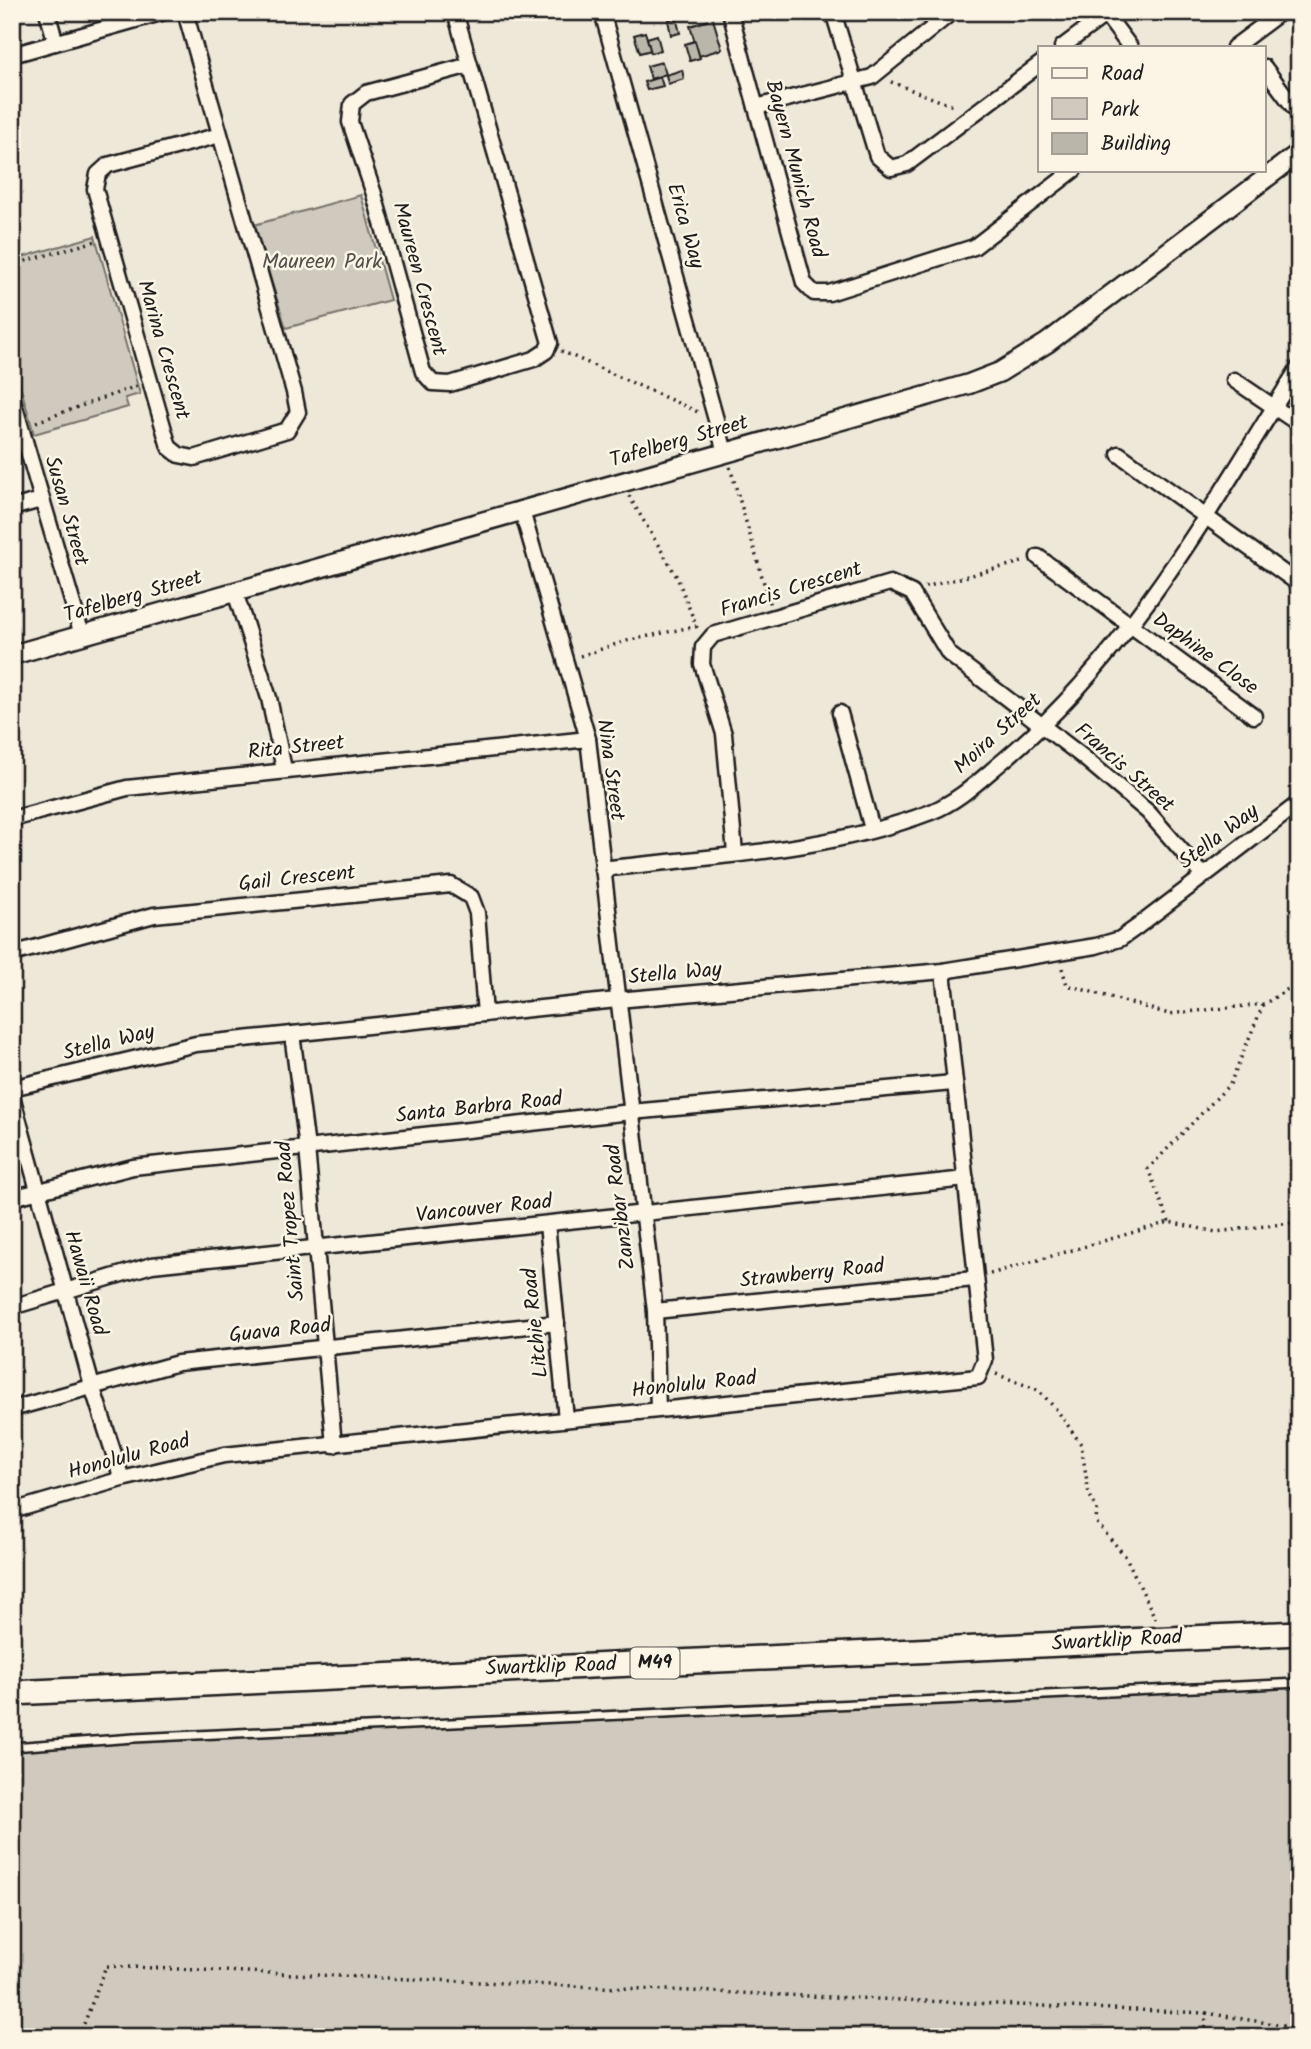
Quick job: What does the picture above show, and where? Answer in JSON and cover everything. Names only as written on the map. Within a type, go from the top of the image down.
[{"type":"main road","name":"Swartklip Road","points":[[12,1693],[1299,1633]]},
{"type":"street","points":[[47,12],[56,43]]},
{"type":"street","points":[[12,55],[164,12]]},
{"type":"street","name":"Marina Crescent","points":[[185,12],[220,135],[298,412],[287,430],[194,458],[178,454],[169,447],[95,189],[97,174],[108,165],[220,135]]},
{"type":"street","name":"Maureen Crescent","points":[[455,12],[550,344],[546,351],[534,359],[450,384],[433,383],[423,372],[374,194],[350,122],[352,104],[366,93],[470,65]]},
{"type":"street","name":"Erica Way","points":[[602,12],[727,459]]},
{"type":"street","name":"Bayern Munich Road","points":[[730,12],[804,284],[814,293],[829,293],[974,247],[1071,172]]},
{"type":"street","points":[[834,12],[877,156],[891,168],[902,167],[1038,65]]},
{"type":"street","points":[[756,107],[877,74],[952,12]]},
{"type":"street","points":[[1242,45],[1281,12]]},
{"type":"street","points":[[1063,46],[1106,13],[1129,46]]},
{"type":"street","points":[[1266,70],[1299,114]]},
{"type":"street","name":"Tafelberg Street","points":[[12,655],[522,511],[727,459],[1000,372],[1047,343],[1299,153]]},
{"type":"street","name":"Moira Street","points":[[602,869],[820,842],[930,812],[950,803],[1044,726],[1131,625],[1208,517],[1299,368]]},
{"type":"street","points":[[1234,380],[1299,424]]},
{"type":"street","name":"Susan Street","points":[[12,397],[82,635]]},
{"type":"street","points":[[1119,454],[1299,584]]},
{"type":"street","points":[[12,508],[41,500]]},
{"type":"street","name":"Nina Street","points":[[522,511],[588,738],[617,1000]]},
{"type":"street","name":"Daphine Close","points":[[1038,557],[1254,716]]},
{"type":"street","name":"Francis Crescent","points":[[703,647],[713,635],[890,583],[912,593]]},
{"type":"street","points":[[235,592],[269,698],[284,769]]},
{"type":"street","points":[[912,593],[949,654],[1044,726]]},
{"type":"street","points":[[703,647],[702,664],[724,734],[735,853]]},
{"type":"street","points":[[839,713],[872,829]]},
{"type":"street","name":"Francis Street","points":[[1044,726],[1148,812],[1203,875]]},
{"type":"street","name":"Rita Street","points":[[12,819],[127,788],[588,738]]},
{"type":"street","name":"Stella Way","points":[[12,1088],[176,1048],[617,1000],[943,971],[1058,953],[1120,939],[1299,803]]},
{"type":"street","name":"Gail Crescent","points":[[12,954],[154,915],[451,885],[471,897],[477,913],[485,1014]]},
{"type":"street","points":[[943,971],[984,1370]]},
{"type":"street","name":"Zanzibar Road","points":[[617,1000],[654,1311],[658,1409]]},
{"type":"street","name":"Saint Tropez Road","points":[[292,1034],[307,1149],[334,1446]]},
{"type":"street","name":"Santa Barbra Road","points":[[12,1198],[133,1167],[631,1112],[953,1083]]},
{"type":"street","name":"Hawaii Road","points":[[12,1096],[92,1386],[122,1479]]},
{"type":"street","name":"Vancouver Road","points":[[12,1307],[152,1265],[966,1179]]},
{"type":"street","name":"Litchie Road","points":[[547,1224],[566,1419]]},
{"type":"street","name":"Strawberry Road","points":[[654,1311],[974,1279]]},
{"type":"street","name":"Guava Road","points":[[12,1409],[178,1363],[557,1324]]},
{"type":"street","name":"Honolulu Road","points":[[12,1511],[122,1479],[216,1457],[658,1409],[975,1379],[984,1370]]},
{"type":"lane","points":[[12,1747],[134,1738],[1299,1683]]},
{"type":"path","points":[[877,74],[899,86],[974,113]]},
{"type":"path","points":[[12,265],[108,238]]},
{"type":"path","points":[[556,348],[581,363],[703,412]]},
{"type":"path","points":[[30,425],[149,381]]},
{"type":"path","points":[[727,459],[774,617]]},
{"type":"path","points":[[629,494],[677,576],[703,647]]},
{"type":"path","points":[[912,593],[931,584],[1011,567],[1038,557]]},
{"type":"path","points":[[573,659],[626,641],[696,626]]},
{"type":"path","points":[[1058,953],[1068,985],[1169,1014],[1264,1004],[1299,982]]},
{"type":"path","points":[[1169,1222],[1148,1169],[1230,1084],[1264,1004]]},
{"type":"path","points":[[974,1279],[1078,1246],[1169,1222],[1216,1232],[1299,1222]]},
{"type":"path","points":[[984,1370],[1038,1390],[1057,1410],[1081,1444],[1089,1494],[1097,1509],[1096,1522],[1126,1557],[1157,1622],[1158,1639]]},
{"type":"path","points":[[79,2037],[106,1966],[1206,2013],[1299,2028]]},
{"type":"path","points":[[1205,2037],[1206,2013]]},
{"type":"green space","name":"Maureen Park","points":[[361,195],[390,300],[286,328],[254,225]]},
{"type":"green space","points":[[95,236],[140,394],[125,398],[128,407],[34,434],[12,357],[12,260]]},
{"type":"green space","points":[[1299,1679],[1299,2037],[12,2037],[12,1742]]},
{"type":"building","points":[[676,17],[680,33],[671,35],[668,20]]},
{"type":"building","points":[[713,19],[722,49],[699,56],[690,26]]},
{"type":"building","points":[[645,32],[651,50],[640,53],[634,35]]},
{"type":"building","points":[[657,35],[661,50],[651,53],[647,38]]},
{"type":"building","points":[[695,41],[700,58],[690,61],[685,44]]},
{"type":"building","points":[[662,62],[666,74],[651,79],[647,66]]},
{"type":"building","points":[[682,70],[684,79],[668,84],[666,75]]},
{"type":"building","points":[[660,77],[663,86],[647,90],[644,82]]}]
